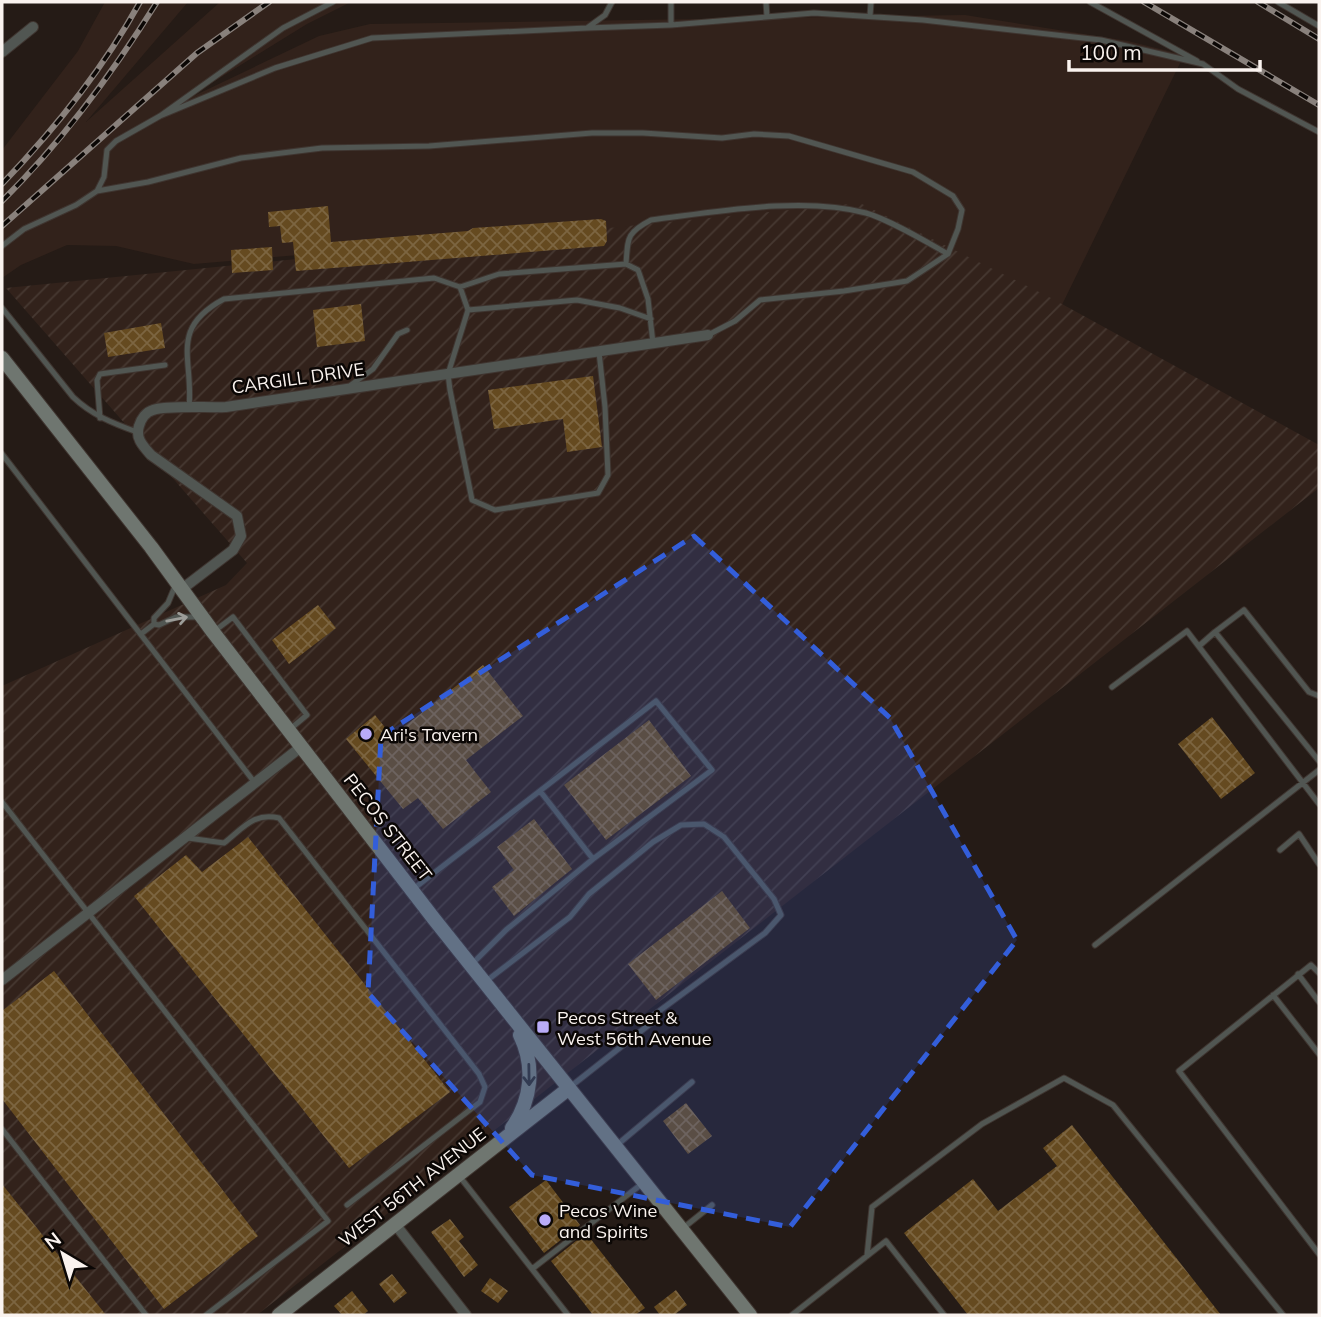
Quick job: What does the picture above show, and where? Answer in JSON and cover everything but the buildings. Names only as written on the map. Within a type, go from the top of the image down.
[{"type":"main road","name":"PECOS STREET","points":[[2,358],[151,547],[213,632],[412,890],[750,1315]]},
{"type":"main road","points":[[504,1139],[522,1112],[530,1082],[525,1046],[508,1012]]},
{"type":"main road","name":"WEST 56TH AVENUE","points":[[279,1315],[568,1089]]},
{"type":"street","points":[[2,52],[33,27]]},
{"type":"street","name":"CARGILL DRIVE","points":[[137,432],[141,419],[150,410],[163,407],[226,407],[708,335]]},
{"type":"street","points":[[137,432],[141,444],[151,455],[237,516],[241,536],[233,550],[179,585]]},
{"type":"street","points":[[2,980],[301,747]]},
{"type":"street","points":[[396,1224],[466,1315]]},
{"type":"lane","points":[[97,191],[104,177],[107,150],[116,141],[160,116],[283,29],[333,2]]},
{"type":"lane","points":[[587,28],[605,15],[612,2]]},
{"type":"lane","points":[[671,2],[671,24]]},
{"type":"lane","points":[[766,2],[767,17]]},
{"type":"lane","points":[[870,16],[871,2]]},
{"type":"lane","points":[[1090,2],[1203,64],[1238,89],[1319,132]]},
{"type":"lane","points":[[1278,2],[1319,26]]},
{"type":"lane","points":[[160,116],[275,68],[372,38],[671,24],[814,13],[923,20],[1101,40],[1203,64]]},
{"type":"lane","points":[[2,246],[24,229],[76,205],[97,191],[148,182],[241,158],[323,149],[429,146],[592,133],[722,138],[754,134],[789,136],[913,172],[953,196],[962,210],[948,254],[907,281],[760,300],[735,321],[708,335]]},
{"type":"lane","points":[[626,264],[628,237],[635,229],[651,220],[787,206],[867,214],[948,254]]},
{"type":"lane","points":[[188,408],[191,389],[185,352],[189,334],[196,320],[212,305],[224,299],[434,278],[460,287],[499,274],[626,264],[638,270],[648,299],[653,343]]},
{"type":"lane","points":[[460,287],[468,310],[448,374],[472,500],[495,510],[598,493],[608,475],[606,407],[599,352]]},
{"type":"lane","points":[[468,310],[577,300],[620,308],[651,318]]},
{"type":"lane","points":[[2,308],[86,410],[137,432]]},
{"type":"lane","points":[[346,389],[373,369],[398,334],[407,330]]},
{"type":"lane","points":[[100,418],[97,389],[100,374],[165,365]]},
{"type":"lane","points":[[2,454],[255,783]]},
{"type":"lane","points":[[141,634],[154,624],[155,618],[179,585]]},
{"type":"lane","points":[[1199,646],[1244,610],[1309,692],[1319,696]]},
{"type":"lane","points":[[154,624],[159,625],[176,617],[202,617]]},
{"type":"lane","points":[[213,632],[233,617],[307,715],[289,730]]},
{"type":"lane","points":[[1112,687],[1187,631],[1319,804]]},
{"type":"lane","points":[[1215,632],[1319,761]]},
{"type":"lane","points":[[412,890],[656,701],[712,770],[593,859],[506,930],[471,965]]},
{"type":"lane","points":[[1095,945],[1319,770]]},
{"type":"lane","points":[[540,791],[593,859]]},
{"type":"lane","points":[[2,802],[328,1221],[206,1315]]},
{"type":"lane","points":[[185,837],[224,843],[257,817],[279,818],[479,1074],[485,1087],[480,1102],[347,1205]]},
{"type":"lane","points":[[485,982],[569,917],[589,894],[653,842],[681,825],[704,824],[724,837],[774,899],[781,915],[765,933],[649,1022],[568,1089]]},
{"type":"lane","points":[[1280,850],[1298,834],[1319,864]]},
{"type":"lane","points":[[1319,972],[1311,965],[1298,974],[1179,1071],[1319,1254]]},
{"type":"lane","points":[[1298,974],[1319,1002]]},
{"type":"lane","points":[[1273,995],[1319,1054]]},
{"type":"lane","points":[[867,1256],[872,1207],[982,1124],[1064,1078],[1113,1105],[1283,1315]]},
{"type":"lane","points":[[615,1147],[692,1082]]},
{"type":"lane","points":[[2,1129],[146,1315]]},
{"type":"lane","points":[[458,1176],[568,1315]]},
{"type":"lane","points":[[532,1269],[644,1183]]},
{"type":"lane","points":[[682,1230],[712,1205]]},
{"type":"lane","points":[[792,1315],[886,1241],[944,1315]]},
{"type":"highlighted area","points":[[694,536],[890,718],[1017,940],[790,1227],[532,1175],[368,993],[381,736]]},
{"type":"shaded area","points":[[105,2],[188,2],[86,122],[220,2],[351,2],[307,24],[181,102],[319,36],[370,24],[965,15],[1128,41],[1184,55],[1058,313],[799,212],[194,264],[116,246],[67,245],[21,265],[2,278],[2,150],[78,51]]},
{"type":"shaded area","points":[[860,203],[1051,298],[1319,445],[1319,488],[257,1315],[2,1315],[2,686],[226,585],[247,563],[6,288]]},
{"type":"railway","points":[[2,184],[41,142],[77,97],[126,27],[140,2]]},
{"type":"railway","points":[[2,201],[46,155],[86,106],[157,2]]},
{"type":"railway","points":[[2,226],[197,53],[269,2]]},
{"type":"railway","points":[[1144,2],[1319,105]]},
{"type":"railway","points":[[1258,2],[1319,39]]},
{"type":"place","name":"Ari's Tavern","points":[[366,734]]},
{"type":"place","name":"Pecos Street & West 56th Avenue","points":[[543,1027]]},
{"type":"place","name":"Pecos Wine and Spirits","points":[[545,1220]]}]
